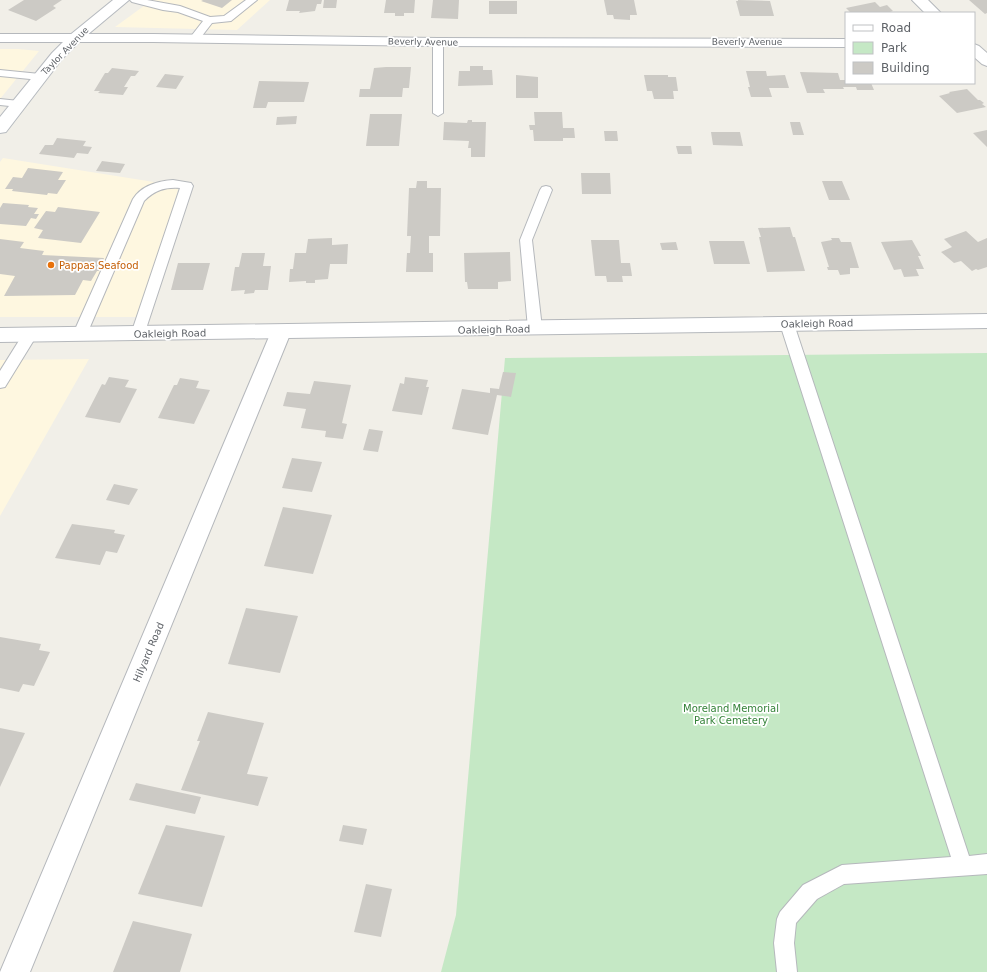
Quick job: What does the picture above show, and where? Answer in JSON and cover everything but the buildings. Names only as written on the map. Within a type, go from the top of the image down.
[{"type":"street","name":"Taylor Avenue","points":[[0,128],[40,76],[76,38],[122,0]]},
{"type":"street","points":[[919,0],[933,12]]},
{"type":"street","name":"Beverly Avenue","points":[[0,38],[438,42],[845,42]]},
{"type":"street","points":[[975,50],[987,61]]},
{"type":"street","name":"Oakleigh Road","points":[[0,335],[987,321]]},
{"type":"street","name":"Hilyard Road","points":[[15,972],[281,332]]},
{"type":"lane","points":[[135,0],[163,7],[180,9],[208,20],[227,19],[252,0]]},
{"type":"lane","points":[[175,0],[180,9]]},
{"type":"lane","points":[[180,9],[192,0]]},
{"type":"lane","points":[[194,39],[208,20]]},
{"type":"lane","points":[[438,42],[438,114]]},
{"type":"lane","points":[[0,73],[40,76]]},
{"type":"lane","points":[[0,102],[19,104]]},
{"type":"lane","points":[[80,334],[139,198],[146,191],[160,185],[175,183],[186,186],[138,334]]},
{"type":"lane","points":[[535,328],[526,240],[546,190]]},
{"type":"lane","points":[[787,324],[963,866]]},
{"type":"lane","points":[[0,383],[30,335]]},
{"type":"lane","points":[[787,972],[784,943],[787,919],[810,892],[842,875],[987,864]]},
{"type":"shaded area","points":[[152,0],[270,0],[237,30],[115,27]]},
{"type":"shaded area","points":[[0,49],[39,51],[0,99]]},
{"type":"shaded area","points":[[3,158],[179,186],[142,317],[0,317],[0,162]]},
{"type":"shaded area","points":[[89,359],[0,516],[0,360]]},
{"type":"green space","name":"Moreland Memorial Park Cemetery","points":[[987,353],[987,972],[441,972],[456,915],[505,358]]},
{"type":"place","name":"Pappas Seafood","points":[[51,265]]}]
